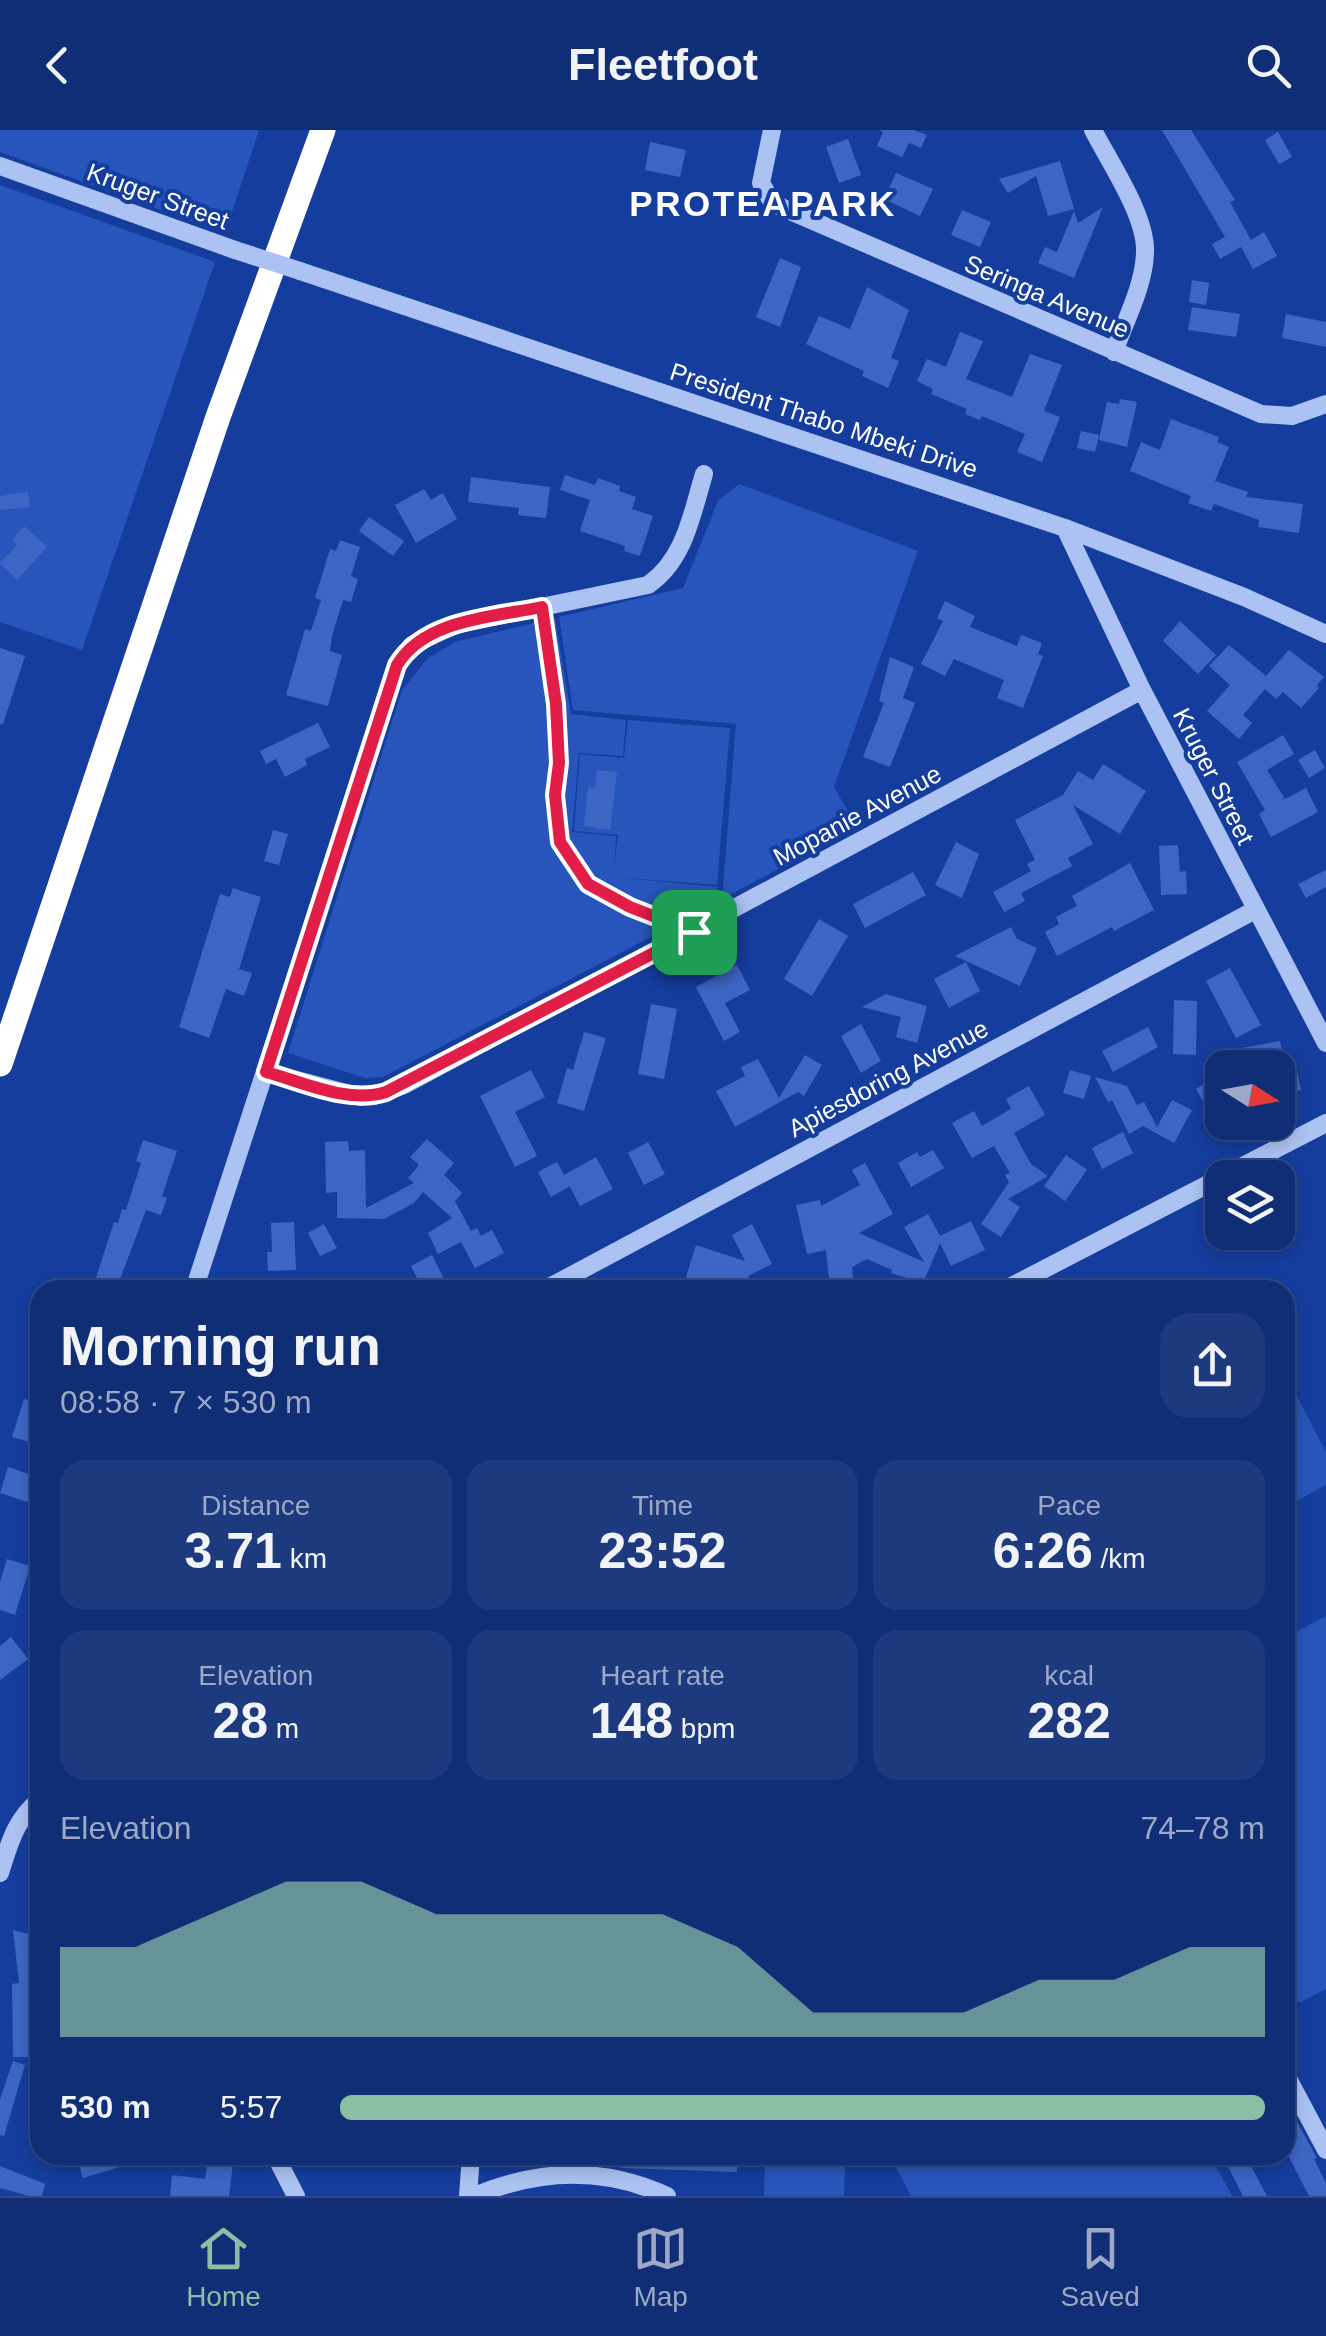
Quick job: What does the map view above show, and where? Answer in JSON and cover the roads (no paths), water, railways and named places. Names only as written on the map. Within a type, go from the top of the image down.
[{"type":"highway","points":[[0,1064],[218,416],[323,130]]},
{"type":"street","name":"Seringa Avenue","points":[[772,130],[761,183],[772,202],[783,208],[1261,414],[1292,416],[1326,404]]},
{"type":"street","points":[[1093,130],[1144,232],[1141,276],[1114,352]]},
{"type":"street","name":"Kruger Street","points":[[0,166],[300,271]]},
{"type":"street","name":"President Thabo Mbeki Drive","points":[[300,271],[1065,528],[1244,597],[1326,634]]},
{"type":"street","points":[[197,1280],[397,665],[412,645],[455,626],[648,584],[660,576],[680,549],[704,474]]},
{"type":"street","name":"Kruger Street","points":[[1065,528],[1142,690],[1326,1043]]},
{"type":"street","points":[[542,607],[556,704],[559,763],[555,795],[560,842],[588,884],[630,907],[694,932]]},
{"type":"street","name":"Mopanie Avenue","points":[[266,1072],[348,1095],[374,1096],[386,1092],[694,932],[1142,690]]},
{"type":"street","name":"Apiesdoring Avenue","points":[[563,1280],[1255,910]]},
{"type":"street","points":[[1023,1280],[1326,1123]]},
{"type":"street","points":[[0,1873],[13,1832],[30,1809]]},
{"type":"street","points":[[1295,2092],[1326,2150]]},
{"type":"street","points":[[280,2165],[296,2196]]},
{"type":"street","points":[[471,2165],[471,2196],[525,2180],[591,2175],[607,2175],[668,2196]]},
{"type":"district","name":"PROTEAPARK","points":[[763,204]]}]
